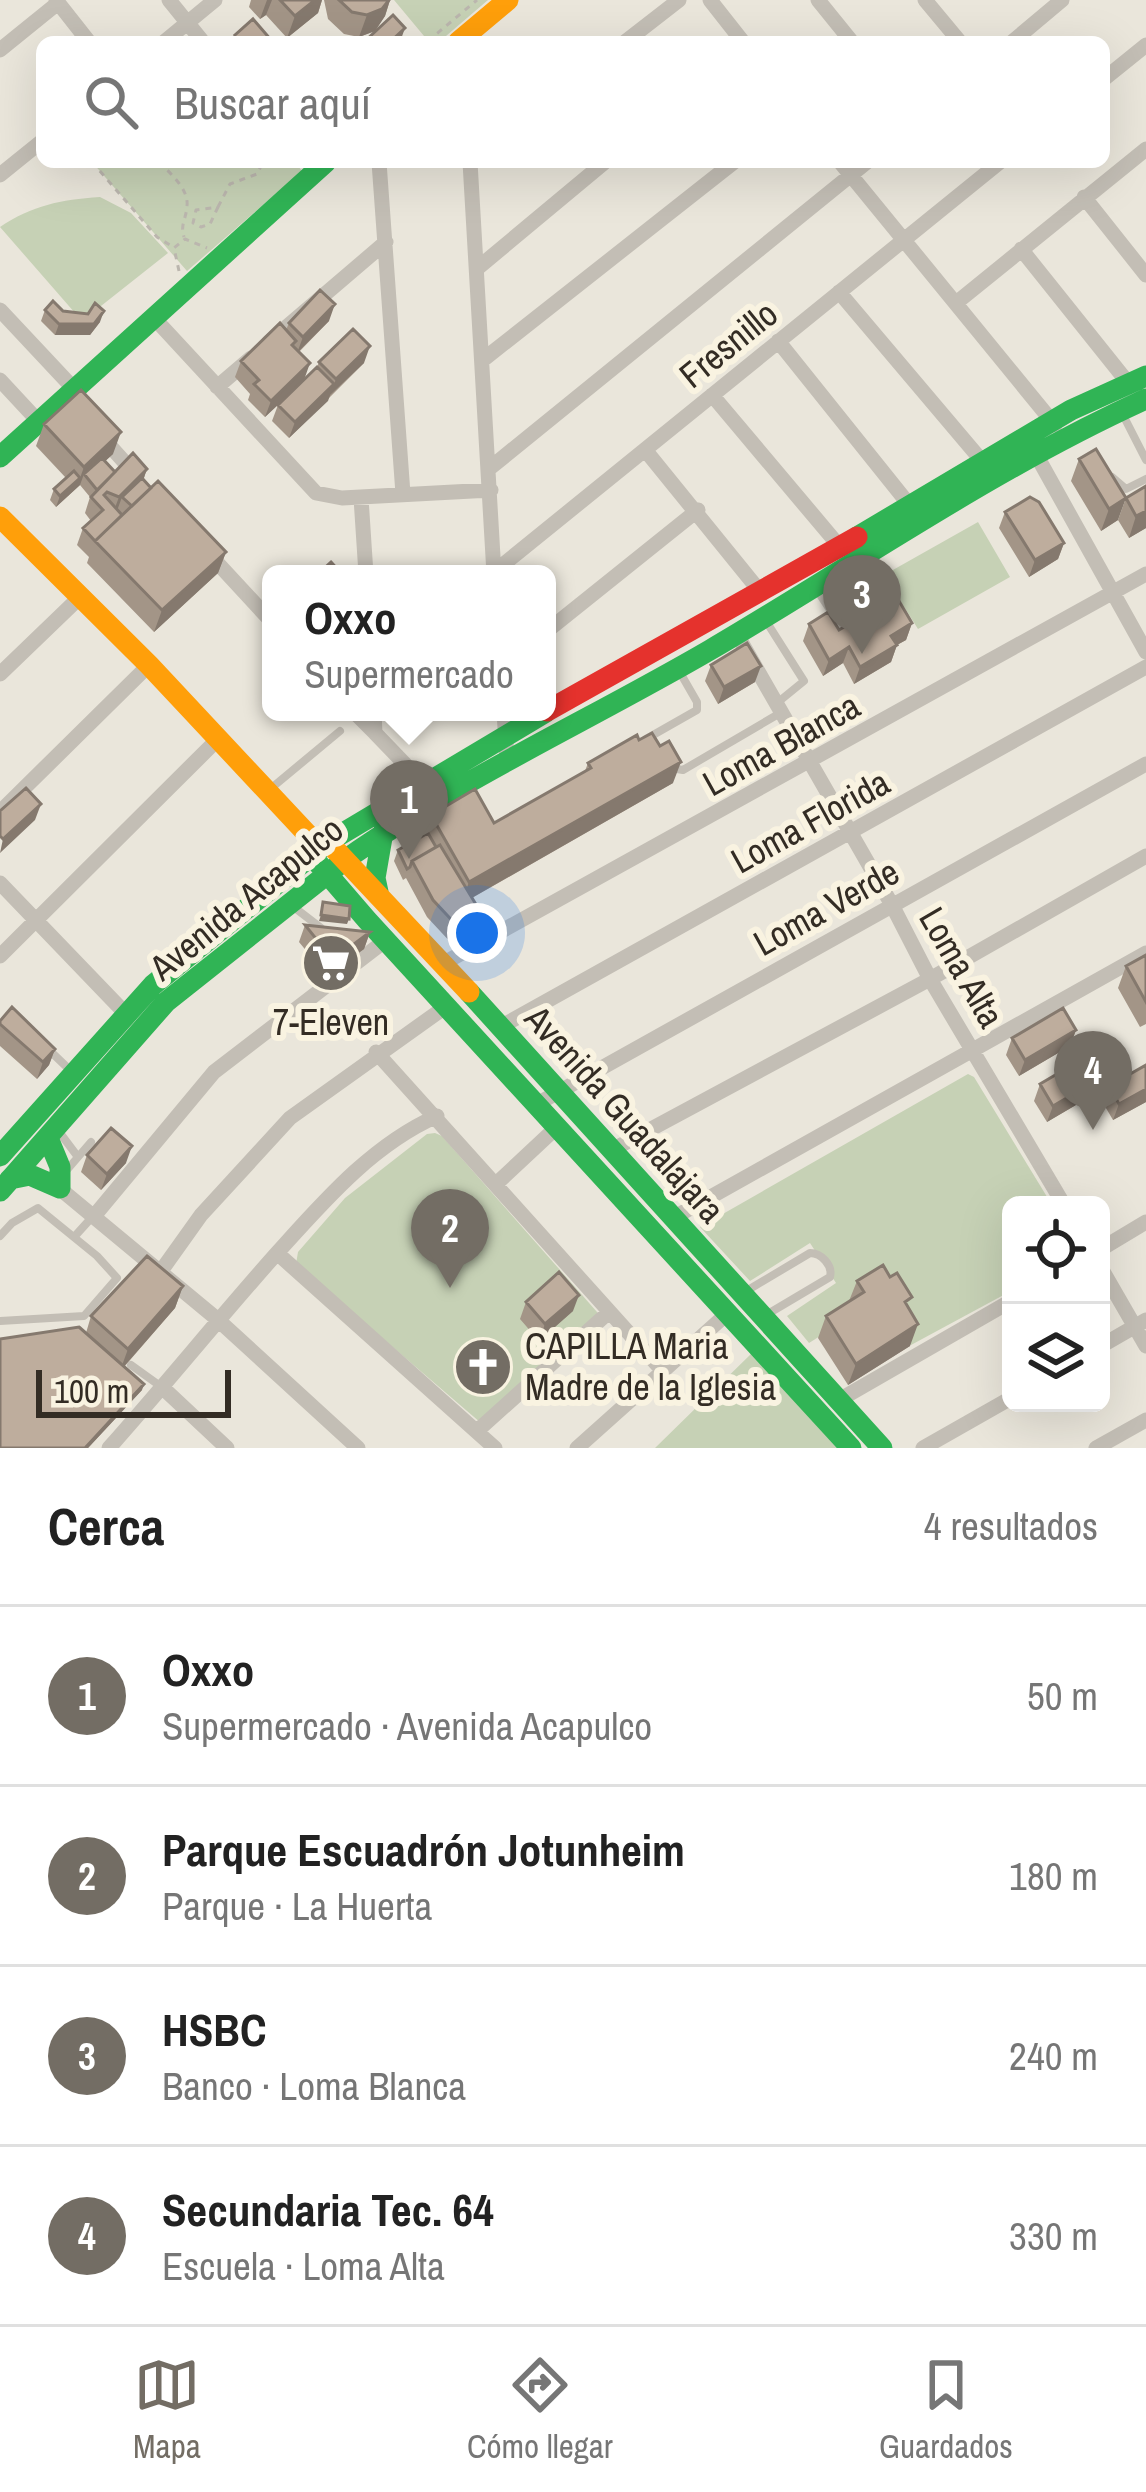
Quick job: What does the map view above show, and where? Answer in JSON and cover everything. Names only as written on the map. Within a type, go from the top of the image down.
[{"type":"main road","points":[[465,36],[508,0]]},
{"type":"main road","points":[[0,457],[154,319],[311,168]]},
{"type":"main road","name":"Avenida Acapulco","points":[[556,707],[763,605],[815,586],[982,461],[1120,410],[1140,386]]},
{"type":"main road","name":"Avenida Acapulco","points":[[1072,428],[1140,386]]},
{"type":"main road","name":"Avenida Acapulco","points":[[12,1154],[52,1133],[166,1002],[383,832],[470,789],[507,759],[736,634],[763,605],[840,547],[915,512],[1031,444]]},
{"type":"main road","name":"Avenida Guadalajara","points":[[2,524],[148,665],[336,867],[378,892],[502,1026],[673,1218],[851,1448]]},
{"type":"main road","name":"Avenida Acapulco","points":[[3,1180],[12,1154],[73,1073],[125,1013],[196,946],[316,845],[425,784],[505,723]]},
{"type":"main road","points":[[378,892],[375,878],[383,832]]},
{"type":"main road","name":"Avenida Guadalajara","points":[[336,867],[350,926],[386,940],[557,1126],[735,1303],[764,1316],[882,1448]]},
{"type":"main road","points":[[3,1180],[30,1175],[61,1183],[52,1133]]},
{"type":"street","points":[[169,0],[198,36]]},
{"type":"street","points":[[172,36],[215,0]]},
{"type":"street","points":[[633,36],[679,0]]},
{"type":"street","points":[[710,0],[737,36]]},
{"type":"street","points":[[818,0],[847,36]]},
{"type":"street","points":[[925,0],[955,36]]},
{"type":"street","points":[[1017,36],[1040,7],[1062,0]]},
{"type":"street","points":[[0,50],[57,2],[84,36]]},
{"type":"street","points":[[1110,74],[1146,45]]},
{"type":"street","points":[[0,175],[36,146]]},
{"type":"street","points":[[956,303],[1146,148]]},
{"type":"street","points":[[380,168],[403,494]]},
{"type":"street","points":[[471,168],[494,565]]},
{"type":"street","points":[[479,267],[598,168]]},
{"type":"street","points":[[484,359],[726,168]]},
{"type":"street","name":"Fresnillo","points":[[504,565],[993,168]]},
{"type":"street","points":[[490,468],[846,169],[956,303],[1072,428]]},
{"type":"street","points":[[1084,197],[1146,274]]},
{"type":"street","points":[[217,388],[386,242]]},
{"type":"street","points":[[1021,249],[1140,386]]},
{"type":"street","points":[[838,292],[982,461]]},
{"type":"street","points":[[0,310],[145,484]]},
{"type":"street","points":[[154,319],[316,493],[361,498],[491,490]]},
{"type":"street","points":[[778,341],[915,512]]},
{"type":"street","points":[[0,380],[39,422]]},
{"type":"street","points":[[712,395],[840,547]]},
{"type":"street","points":[[1031,444],[1146,652]]},
{"type":"street","points":[[646,451],[698,510],[763,605]]},
{"type":"street","points":[[361,498],[366,565]]},
{"type":"street","points":[[556,624],[698,510]]},
{"type":"street","points":[[192,536],[262,611]]},
{"type":"street","name":"Loma Blanca","points":[[444,963],[1146,574]]},
{"type":"street","points":[[0,674],[80,597]]},
{"type":"street","name":"Loma Alta","points":[[736,634],[930,979],[1059,1196]]},
{"type":"street","points":[[0,812],[148,665]]},
{"type":"street","name":"Loma Florida","points":[[502,1026],[1146,667]]},
{"type":"street","points":[[363,721],[425,784]]},
{"type":"street","points":[[374,721],[375,733]]},
{"type":"street","points":[[505,723],[507,759]]},
{"type":"street","points":[[0,956],[219,738]]},
{"type":"street","name":"Loma Verde","points":[[537,1104],[1146,764]]},
{"type":"street","points":[[612,1150],[1146,856]]},
{"type":"street","points":[[0,883],[125,1013]]},
{"type":"street","points":[[94,1215],[214,1072],[386,940]]},
{"type":"street","points":[[673,1218],[1146,953]]},
{"type":"street","points":[[161,1271],[201,1215],[267,1140],[311,1100],[448,1005]]},
{"type":"street","points":[[376,1052],[662,1370]]},
{"type":"street","points":[[109,1448],[329,1195],[410,1130],[437,1117]]},
{"type":"street","points":[[496,1184],[557,1126]]},
{"type":"street","points":[[12,1154],[61,1183],[358,1448]]},
{"type":"street","points":[[1110,1244],[1146,1222]]},
{"type":"street","points":[[277,1253],[495,1448]]},
{"type":"street","points":[[1110,1281],[1140,1324],[1146,1346]]},
{"type":"street","points":[[577,1448],[735,1303]]},
{"type":"street","points":[[839,1400],[1006,1304]]},
{"type":"street","points":[[477,1431],[609,1312]]},
{"type":"street","points":[[1110,1341],[1140,1324]]},
{"type":"street","points":[[163,1388],[224,1447]]},
{"type":"street","points":[[922,1448],[1002,1403]]},
{"type":"street","points":[[1096,1448],[1146,1420]]},
{"type":"lane","points":[[1120,410],[1146,460]]},
{"type":"lane","points":[[1104,464],[1126,489],[1146,479]]},
{"type":"lane","points":[[815,586],[844,632]]},
{"type":"lane","points":[[654,734],[671,768],[682,770],[779,708],[804,681],[763,605]]},
{"type":"lane","points":[[634,745],[697,710],[678,668]]},
{"type":"lane","points":[[268,791],[340,731]]},
{"type":"lane","points":[[290,902],[316,926],[350,926]]},
{"type":"lane","points":[[45,1046],[73,1073]]},
{"type":"lane","points":[[52,1133],[78,1157]]},
{"type":"lane","points":[[61,1183],[91,1142]]},
{"type":"lane","points":[[0,1236],[38,1208],[116,1274],[102,1298],[79,1318],[0,1321]]},
{"type":"lane","points":[[75,1236],[94,1215]]},
{"type":"lane","points":[[735,1303],[810,1252],[820,1255],[829,1265],[830,1277],[764,1316]]},
{"type":"lane","points":[[131,1365],[163,1388]]},
{"type":"path","points":[[434,36],[477,0]]},
{"type":"path","points":[[97,168],[157,237],[174,248],[180,273]]},
{"type":"path","points":[[164,168],[186,194],[187,210],[181,223],[185,239]]},
{"type":"path","points":[[218,207],[230,184],[257,174],[260,168]]},
{"type":"path","points":[[174,248],[185,239]]},
{"type":"path","points":[[185,239],[207,248]]},
{"type":"green space","points":[[394,0],[488,0],[446,36],[424,36]]},
{"type":"green space","points":[[97,168],[300,168],[302,171],[187,271]]},
{"type":"green space","points":[[100,197],[131,213],[168,253],[82,321],[0,227],[47,205]]},
{"type":"green space","points":[[978,522],[1010,577],[918,629],[884,575]]},
{"type":"green space","points":[[968,1074],[1047,1196],[1002,1196],[1002,1296],[911,1345],[855,1314],[809,1343],[787,1316],[836,1283],[810,1243],[750,1281],[700,1227]]},
{"type":"green space","points":[[435,1133],[597,1312],[597,1317],[481,1423],[296,1264],[298,1252],[345,1198],[427,1134]]},
{"type":"green space","points":[[752,1353],[837,1448],[655,1448]]},
{"type":"building","points":[[280,0],[315,0],[295,16]]},
{"type":"building","points":[[339,0],[389,0],[367,15],[352,12]]},
{"type":"building","points":[[393,15],[405,28],[396,36],[370,36]]},
{"type":"building","points":[[253,19],[267,36],[236,36]]},
{"type":"building","points":[[320,290],[335,304],[303,337],[289,323]]},
{"type":"building","points":[[53,301],[63,311],[88,314],[95,303],[104,311],[94,324],[59,324],[45,310]]},
{"type":"building","points":[[280,323],[310,363],[271,401],[241,361]]},
{"type":"building","points":[[353,329],[370,346],[336,379],[319,362]]},
{"type":"building","points":[[317,367],[334,384],[295,422],[278,405]]},
{"type":"building","points":[[81,390],[121,432],[84,467],[44,424]]},
{"type":"building","points":[[1096,449],[1126,498],[1109,509],[1079,459]]},
{"type":"building","points":[[133,453],[147,469],[119,497],[104,495],[122,515],[95,541],[83,528],[103,510],[91,497]]},
{"type":"building","points":[[102,458],[115,472],[97,490],[84,474]]},
{"type":"building","points":[[74,471],[80,478],[60,496],[54,489]]},
{"type":"building","points":[[142,478],[151,488],[132,506],[122,497]]},
{"type":"building","points":[[158,481],[226,552],[162,610],[95,541]]},
{"type":"building","points":[[1146,486],[1146,511],[1136,516],[1126,498]]},
{"type":"building","points":[[1030,497],[1039,502],[1064,543],[1035,560],[1005,512]]},
{"type":"building","points":[[886,579],[912,623],[891,636],[897,645],[860,667],[849,647],[829,660],[809,624],[828,612],[839,630],[874,609],[864,592]]},
{"type":"building","points":[[747,643],[761,666],[724,687],[711,665]]},
{"type":"building","points":[[652,733],[660,746],[669,741],[681,762],[469,882],[431,815],[475,789],[494,823],[591,768],[588,763],[637,735],[639,740]]},
{"type":"building","points":[[26,788],[41,804],[3,839],[0,811]]},
{"type":"building","points":[[428,833],[436,847],[407,869],[398,850]]},
{"type":"building","points":[[440,845],[486,921],[469,931],[460,929],[433,900],[412,861]]},
{"type":"building","points":[[323,902],[350,906],[349,919],[321,915]]},
{"type":"building","points":[[305,925],[370,932],[333,960]]},
{"type":"building","points":[[1146,955],[1146,1002],[1126,966]]},
{"type":"building","points":[[12,1007],[55,1049],[43,1062],[0,1024]]},
{"type":"building","points":[[1063,1008],[1076,1030],[1025,1060],[1012,1038]]},
{"type":"building","points":[[1091,1054],[1104,1076],[1053,1106],[1040,1084]]},
{"type":"building","points":[[1146,1065],[1146,1089],[1119,1104],[1109,1086]]},
{"type":"building","points":[[111,1128],[132,1146],[107,1174],[87,1155]]},
{"type":"building","points":[[147,1256],[183,1286],[128,1349],[91,1316]]},
{"type":"building","points":[[883,1265],[890,1277],[897,1273],[912,1297],[905,1302],[918,1324],[856,1364],[826,1316],[864,1292],[857,1281]]},
{"type":"building","points":[[559,1272],[579,1295],[545,1324],[526,1302]]},
{"type":"building","points":[[79,1327],[144,1384],[85,1448],[0,1448],[0,1339]]},
{"type":"building","points":[[490,1345],[502,1355],[479,1384],[467,1374]]},
{"type":"traffic: fast","points":[[0,457],[319,168]]},
{"type":"traffic: fast","points":[[857,537],[1071,410],[1146,376]]},
{"type":"traffic: fast","points":[[345,860],[479,777],[710,650],[979,487],[1146,399]]},
{"type":"traffic: fast","points":[[328,842],[531,721]]},
{"type":"traffic: fast","points":[[378,892],[375,878],[383,832]]},
{"type":"traffic: fast","points":[[310,838],[311,855],[367,920],[851,1448]]},
{"type":"traffic: fast","points":[[0,1156],[153,985],[328,842]]},
{"type":"traffic: fast","points":[[0,1191],[166,1002],[345,860]]},
{"type":"traffic: fast","points":[[469,992],[882,1448]]},
{"type":"traffic: fast","points":[[10,1179],[30,1175],[60,1188],[60,1167],[48,1138]]},
{"type":"traffic: slow","points":[[465,36],[508,0]]},
{"type":"traffic: slow","points":[[0,517],[149,665],[310,837],[328,842],[469,992]]},
{"type":"traffic: jam","points":[[556,706],[857,537]]},
{"type":"place","name":"HSBC","points":[[862,654]]},
{"type":"place","name":"Oxxo","points":[[409,859]]},
{"type":"place","name":"7-Eleven","points":[[331,963]]},
{"type":"place","name":"Secundaria Tec. 64","points":[[1093,1130]]},
{"type":"place","name":"Parque Escuadrón Jotunheim","points":[[450,1288]]},
{"type":"place","name":"CAPILLA Maria Madre de la Iglesia","points":[[483,1367]]}]
